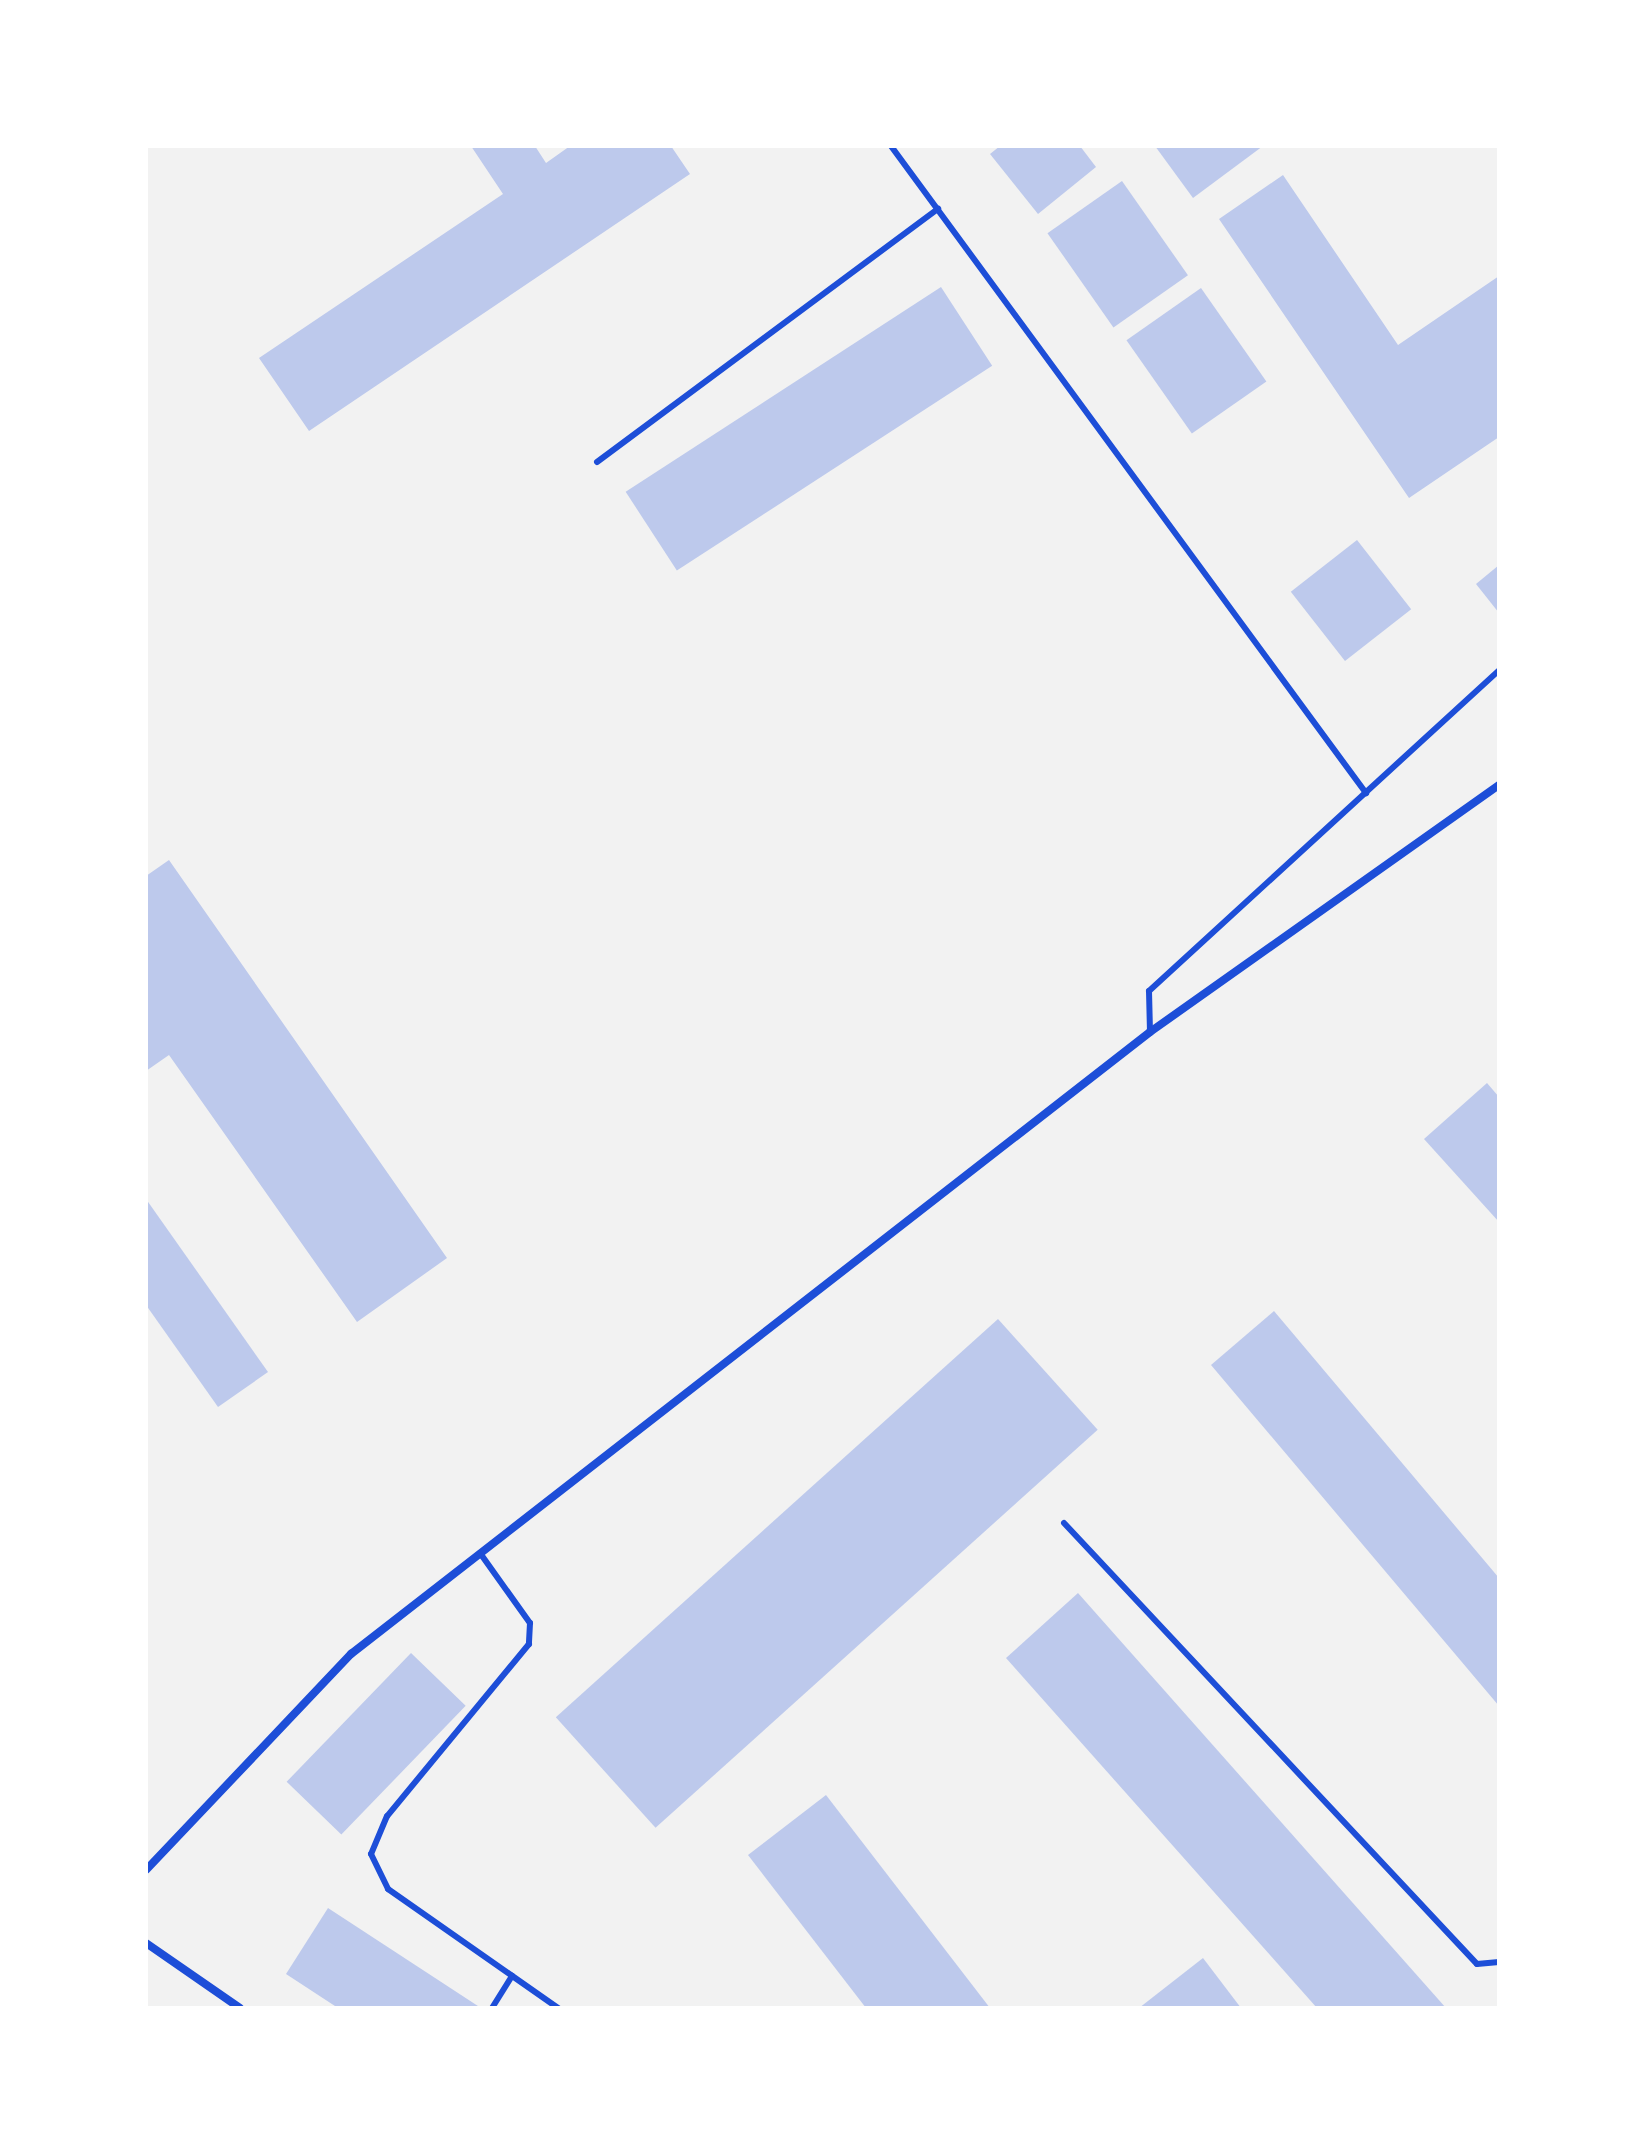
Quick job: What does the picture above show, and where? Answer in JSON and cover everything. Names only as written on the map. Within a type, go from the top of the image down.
[{"type":"street","points":[[146,1870],[351,1654],[1150,1032],[1499,785]]},
{"type":"street","points":[[146,1943],[240,2008]]},
{"type":"lane","points":[[891,146],[1366,793]]},
{"type":"lane","points":[[597,462],[938,209]]},
{"type":"lane","points":[[1150,1032],[1149,991],[1499,670]]},
{"type":"lane","points":[[1064,1523],[1477,1964],[1499,1962]]},
{"type":"lane","points":[[480,1553],[530,1623],[529,1644],[387,1816],[371,1854],[388,1889],[558,2008]]},
{"type":"lane","points":[[492,2008],[512,1976]]},
{"type":"building","points":[[471,146],[535,146],[546,163],[570,146],[671,146],[690,174],[309,431],[259,358],[503,194]]},
{"type":"building","points":[[1000,146],[1080,146],[1096,167],[1038,214],[990,154]]},
{"type":"building","points":[[1155,146],[1263,146],[1193,198]]},
{"type":"building","points":[[1283,175],[1398,345],[1499,276],[1499,437],[1409,498],[1219,219]]},
{"type":"building","points":[[1122,181],[1188,275],[1113,327],[1047,233]]},
{"type":"building","points":[[941,287],[992,366],[677,571],[626,492]]},
{"type":"building","points":[[1201,288],[1266,381],[1192,434],[1126,340]]},
{"type":"building","points":[[1357,540],[1411,609],[1345,661],[1291,592]]},
{"type":"building","points":[[1499,565],[1499,613],[1476,584]]},
{"type":"building","points":[[169,860],[447,1258],[357,1322],[169,1055],[146,1071],[146,876]]},
{"type":"building","points":[[1487,1083],[1499,1097],[1499,1222],[1424,1139]]},
{"type":"building","points":[[146,1199],[268,1372],[218,1407],[146,1305]]},
{"type":"building","points":[[1274,1311],[1499,1578],[1499,1706],[1211,1365]]},
{"type":"building","points":[[998,1319],[1098,1430],[656,1828],[556,1717]]},
{"type":"building","points":[[1078,1593],[1446,2008],[1317,2008],[1006,1658]]},
{"type":"building","points":[[411,1653],[466,1706],[341,1835],[287,1782]]},
{"type":"building","points":[[826,1795],[990,2008],[866,2008],[748,1855]]},
{"type":"building","points":[[328,1908],[481,2008],[338,2008],[286,1974]]},
{"type":"building","points":[[1203,1958],[1241,2008],[1139,2008]]}]
